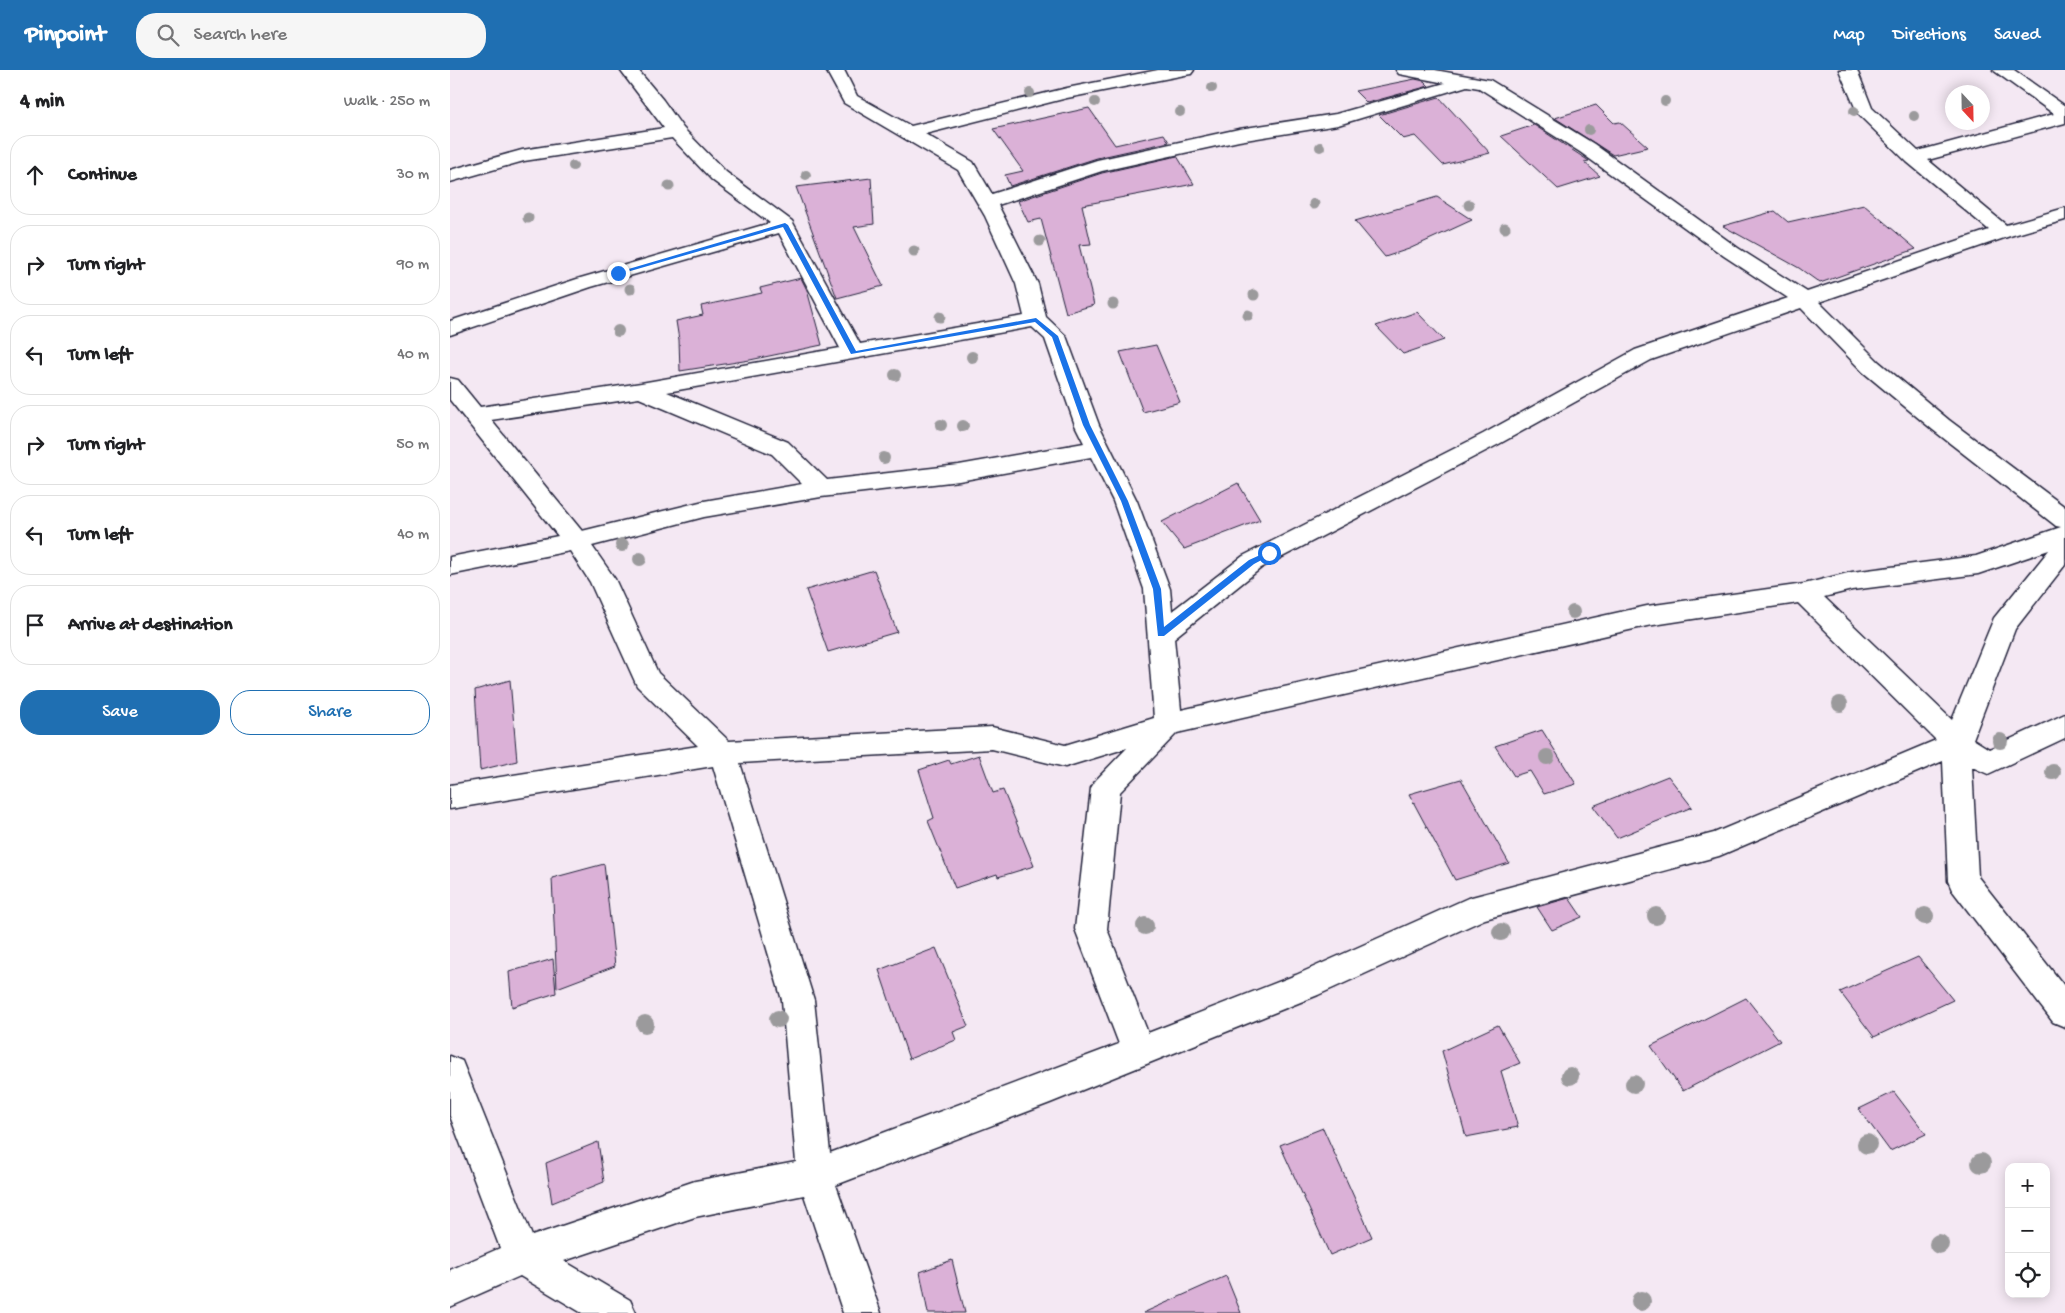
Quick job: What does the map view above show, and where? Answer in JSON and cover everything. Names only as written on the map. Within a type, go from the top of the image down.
[{"type":"street","points":[[629,70],[657,104],[676,132],[719,176],[785,225],[854,353]]},
{"type":"street","points":[[835,70],[850,99],[966,166],[987,202],[1027,284],[1036,320],[1055,336],[1087,425],[1125,501],[1157,589],[1168,724],[1106,788],[1092,929],[1138,1052]]},
{"type":"street","points":[[907,133],[1067,93],[1185,70]]},
{"type":"street","points":[[1405,70],[1484,84],[1587,148],[1731,252],[1804,299],[1871,367],[1941,425],[2065,520]]},
{"type":"street","points":[[1848,70],[1864,110],[1914,158],[2003,232]]},
{"type":"street","points":[[2002,70],[2065,116]]},
{"type":"street","points":[[987,202],[1097,166],[1239,135],[1338,119],[1468,82]]},
{"type":"street","points":[[1914,158],[2065,116]]},
{"type":"street","points":[[450,176],[522,156],[676,132]]},
{"type":"street","points":[[1161,634],[1252,562],[1492,438],[1643,355],[2003,232],[2065,214]]},
{"type":"street","points":[[450,328],[584,283],[785,225]]},
{"type":"street","points":[[474,415],[641,390],[1036,320]]},
{"type":"street","points":[[450,385],[576,541],[602,579],[647,679],[723,753],[798,1000],[815,1176],[862,1313]]},
{"type":"street","points":[[641,390],[780,448],[821,489]]},
{"type":"street","points":[[450,566],[576,541],[704,509],[821,489],[959,474],[1098,448]]},
{"type":"street","points":[[450,797],[723,753],[992,738],[1065,756],[1168,724],[1647,616],[1804,593],[1852,582],[1978,566],[2065,535]]},
{"type":"street","points":[[2065,547],[2003,626],[1957,742],[1963,881],[2065,1012]]},
{"type":"street","points":[[1804,593],[1957,742],[1988,763],[2065,725]]},
{"type":"street","points":[[450,1290],[522,1257],[695,1199],[815,1176],[1307,985],[1479,907],[1720,844],[1957,742]]},
{"type":"street","points":[[450,1072],[522,1257],[617,1313]]},
{"type":"building","points":[[1415,79],[1424,81],[1429,86],[1367,103],[1355,91]]},
{"type":"building","points":[[1439,97],[1490,153],[1443,165],[1415,136],[1403,139],[1379,115]]},
{"type":"building","points":[[1596,105],[1614,123],[1620,122],[1648,147],[1613,155],[1555,118]]},
{"type":"building","points":[[1089,108],[1115,145],[1164,134],[1169,142],[1097,158],[1010,186],[1005,175],[1023,171],[993,129]]},
{"type":"building","points":[[1534,125],[1589,161],[1584,162],[1600,176],[1558,189],[1501,136]]},
{"type":"building","points":[[1177,156],[1194,184],[1082,205],[1091,244],[1079,245],[1094,305],[1066,313],[1041,219],[1028,222],[1018,201],[1102,173]]},
{"type":"building","points":[[871,178],[874,224],[854,227],[883,286],[837,298],[796,187]]},
{"type":"building","points":[[1437,197],[1472,220],[1409,249],[1385,257],[1355,221]]},
{"type":"building","points":[[1864,205],[1916,249],[1820,283],[1799,268],[1723,226],[1775,211],[1788,222]]},
{"type":"building","points":[[801,278],[807,290],[822,345],[750,360],[680,371],[676,321],[703,315],[701,306],[762,293],[760,288]]},
{"type":"building","points":[[1417,312],[1444,340],[1403,354],[1376,326]]},
{"type":"building","points":[[1156,345],[1180,402],[1143,412],[1120,352]]},
{"type":"building","points":[[1238,483],[1260,520],[1184,549],[1162,522]]},
{"type":"building","points":[[874,570],[897,632],[828,652],[806,590]]},
{"type":"building","points":[[510,680],[517,761],[480,770],[475,690]]},
{"type":"building","points":[[1542,730],[1576,784],[1544,794],[1530,771],[1514,776],[1495,746]]},
{"type":"building","points":[[979,755],[993,793],[1003,790],[1034,866],[998,877],[997,874],[955,888],[928,821],[934,818],[919,770],[949,760],[951,764]]},
{"type":"building","points":[[1668,776],[1692,807],[1617,838],[1593,806]]},
{"type":"building","points":[[1461,779],[1509,863],[1455,880],[1409,794]]},
{"type":"building","points":[[604,864],[615,966],[557,988],[552,878]]},
{"type":"building","points":[[1569,898],[1582,917],[1552,930],[1537,907]]},
{"type":"building","points":[[936,948],[968,1026],[953,1032],[956,1040],[909,1059],[879,970]]},
{"type":"building","points":[[1918,957],[1953,1000],[1874,1037],[1840,992]]},
{"type":"building","points":[[553,959],[556,993],[512,1007],[509,972]]},
{"type":"building","points":[[1746,998],[1780,1041],[1683,1091],[1651,1046]]},
{"type":"building","points":[[1498,1025],[1520,1063],[1501,1071],[1518,1127],[1466,1137],[1442,1051]]},
{"type":"building","points":[[1894,1092],[1926,1134],[1890,1151],[1859,1109]]},
{"type":"building","points":[[1323,1128],[1372,1237],[1330,1255],[1280,1145]]},
{"type":"building","points":[[598,1142],[604,1182],[552,1203],[546,1163]]},
{"type":"building","points":[[952,1260],[965,1313],[928,1313],[920,1272]]},
{"type":"building","points":[[1226,1276],[1241,1313],[1143,1313]]},
{"type":"route","points":[[618,273],[720,242],[785,225],[854,353],[1036,320],[1055,336],[1087,425],[1125,501],[1157,589],[1161,634],[1252,562],[1269,553]]}]
